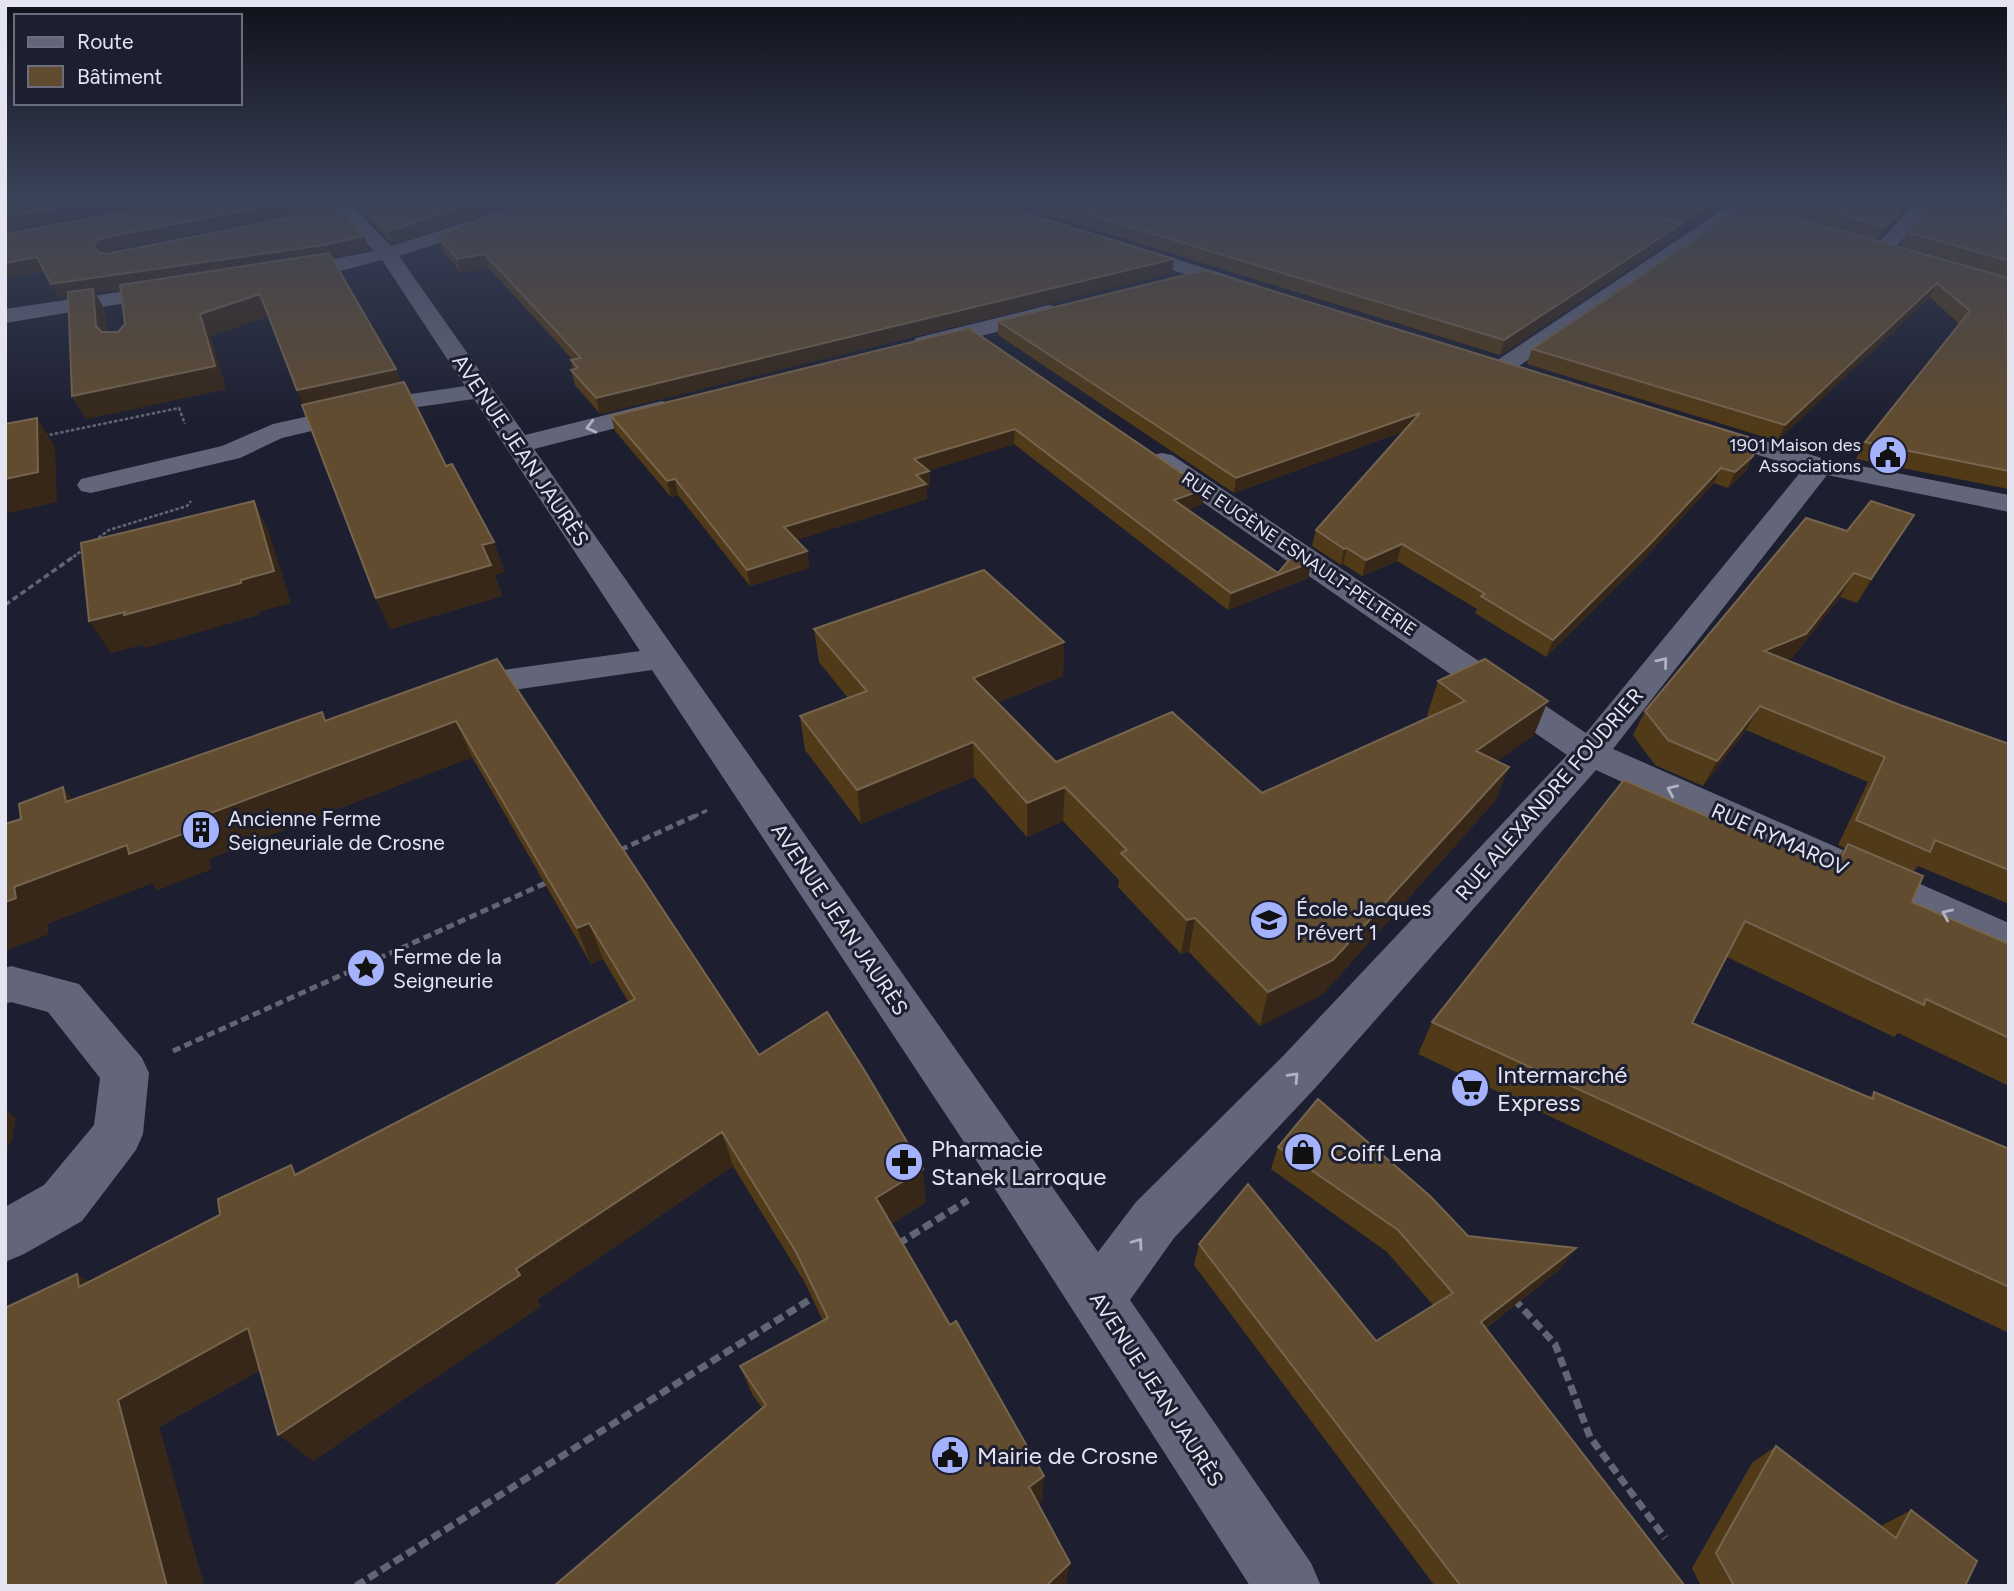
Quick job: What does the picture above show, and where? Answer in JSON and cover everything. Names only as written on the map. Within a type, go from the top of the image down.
[{"type":"street","points":[[265,277],[283,274]]},
{"type":"street","name":"AVENUE JEAN JAURÈS","points":[[402,274],[1098,1297],[1146,1375],[1288,1586]]},
{"type":"street","points":[[1162,285],[1203,274]]},
{"type":"street","points":[[1205,274],[1265,294]]},
{"type":"street","points":[[1502,368],[1638,274]]},
{"type":"street","points":[[5,316],[126,291],[187,288]]},
{"type":"street","points":[[120,323],[126,291]]},
{"type":"street","points":[[906,348],[1068,308]]},
{"type":"street","points":[[973,331],[1007,354]]},
{"type":"street","points":[[92,485],[231,452],[273,432],[404,402],[481,391]]},
{"type":"street","points":[[517,445],[681,404]]},
{"type":"street","points":[[1681,423],[1820,466],[2009,504]]},
{"type":"street","name":"RUE EUGÈNE ESNAULT-PELTERIE","points":[[1144,448],[1590,753]]},
{"type":"street","name":"RUE ALEXANDRE FOUDRIER","points":[[1098,1297],[1155,1220],[1295,1077],[1590,753],[1820,466]]},
{"type":"street","points":[[431,701],[496,681],[662,658]]},
{"type":"street","name":"RUE RYMAROV","points":[[1590,753],[2009,942]]},
{"type":"street","points":[[5,986],[11,984],[63,997],[125,1073],[118,1134],[63,1203],[5,1236]]},
{"type":"path","points":[[5,605],[109,530],[187,506],[200,493],[198,460],[179,408],[32,438]]},
{"type":"path","points":[[614,853],[752,790]]},
{"type":"path","points":[[125,1073],[551,881]]},
{"type":"path","points":[[896,1246],[1013,1172]]},
{"type":"path","points":[[356,1586],[825,1290]]},
{"type":"path","points":[[1509,1293],[1555,1344],[1590,1437],[1665,1538]]},
{"type":"building","points":[[46,274],[119,274],[51,284]]},
{"type":"building","points":[[190,274],[341,274],[396,369],[297,390],[260,294],[200,314],[215,366],[72,396],[68,292],[93,289],[96,326],[102,332],[118,332],[125,324],[120,285]]},
{"type":"building","points":[[504,274],[1111,274],[596,398],[571,370],[578,368],[571,360],[581,358]]},
{"type":"building","points":[[1188,274],[1219,274],[1757,440],[1753,456],[1735,472],[1721,468],[1650,544],[1553,640],[1481,596],[1485,594],[1402,544],[1366,560],[1316,530],[1420,413],[1236,478],[998,321]]},
{"type":"building","points":[[1287,274],[1604,274],[1504,340]]},
{"type":"building","points":[[1643,274],[1996,274],[2009,278],[2009,471],[1865,442],[1970,311],[1937,283],[1785,425],[1532,349]]},
{"type":"building","points":[[969,328],[1205,489],[1174,500],[1278,573],[1297,551],[1312,562],[1231,593],[1015,429],[914,459],[929,471],[916,475],[926,484],[784,527],[807,551],[747,570],[675,479],[667,481],[611,416]]},
{"type":"building","points":[[404,382],[446,466],[452,464],[494,542],[482,545],[491,565],[376,598],[302,405]]},
{"type":"building","points":[[37,418],[38,472],[5,479],[5,424]]},
{"type":"building","points":[[254,501],[274,571],[241,580],[241,583],[124,615],[125,612],[89,621],[81,543]]},
{"type":"building","points":[[1871,501],[1914,515],[1871,579],[1854,573],[1806,634],[1764,651],[1900,705],[2009,744],[2009,870],[1935,840],[1930,852],[1856,820],[1885,757],[1760,706],[1717,761],[1668,740],[1645,711],[1806,518],[1847,531]]},
{"type":"building","points":[[984,570],[1064,642],[973,678],[1056,762],[1172,712],[1262,793],[1465,701],[1438,681],[1485,659],[1548,701],[1476,751],[1509,767],[1333,960],[1268,992],[1195,918],[1187,920],[1121,853],[1127,850],[1065,787],[1027,803],[973,742],[857,790],[800,716],[867,691],[814,629]]},
{"type":"building","points":[[497,659],[759,1055],[827,1012],[923,1169],[876,1198],[950,1325],[956,1321],[1044,1476],[1029,1487],[1070,1563],[1046,1586],[554,1586],[766,1405],[740,1366],[828,1318],[796,1252],[722,1132],[516,1269],[520,1275],[278,1435],[248,1328],[118,1400],[167,1586],[5,1586],[5,1308],[77,1274],[79,1287],[220,1215],[218,1199],[291,1165],[295,1175],[635,999],[589,923],[577,928],[456,721],[184,823],[185,833],[129,854],[127,845],[14,887],[16,898],[5,902],[5,824],[21,819],[19,804],[63,787],[66,802],[322,712],[325,721]]},
{"type":"building","points":[[1624,780],[1759,839],[1754,834],[1836,869],[1848,844],[1923,876],[1912,902],[2009,944],[2009,1038],[1926,999],[1924,1005],[1745,921],[1692,1023],[1873,1099],[1874,1092],[2009,1149],[2009,1287],[1432,1022]]},
{"type":"building","points":[[1318,1099],[1430,1196],[1468,1236],[1576,1248],[1481,1322],[1685,1586],[1461,1586],[1199,1244],[1248,1184],[1376,1341],[1453,1293],[1398,1230],[1278,1147]]},
{"type":"building","points":[[1776,1446],[1896,1538],[1911,1510],[1977,1561],[1965,1586],[1730,1586],[1733,1584],[1716,1553]]},
{"type":"place","name":"1901 Maison des Associations","points":[[1888,455]]},
{"type":"place","name":"Ancienne Ferme Seigneuriale de Crosne","points":[[201,830]]},
{"type":"place","name":"École Jacques Prévert 1","points":[[1269,920]]},
{"type":"place","name":"Ferme de la Seigneurie","points":[[366,968]]},
{"type":"place","name":"Intermarché Express","points":[[1470,1088]]},
{"type":"place","name":"Coiff Lena","points":[[1303,1152]]},
{"type":"place","name":"Pharmacie Stanek Larroque","points":[[904,1162]]},
{"type":"place","name":"Mairie de Crosne","points":[[950,1455]]}]
